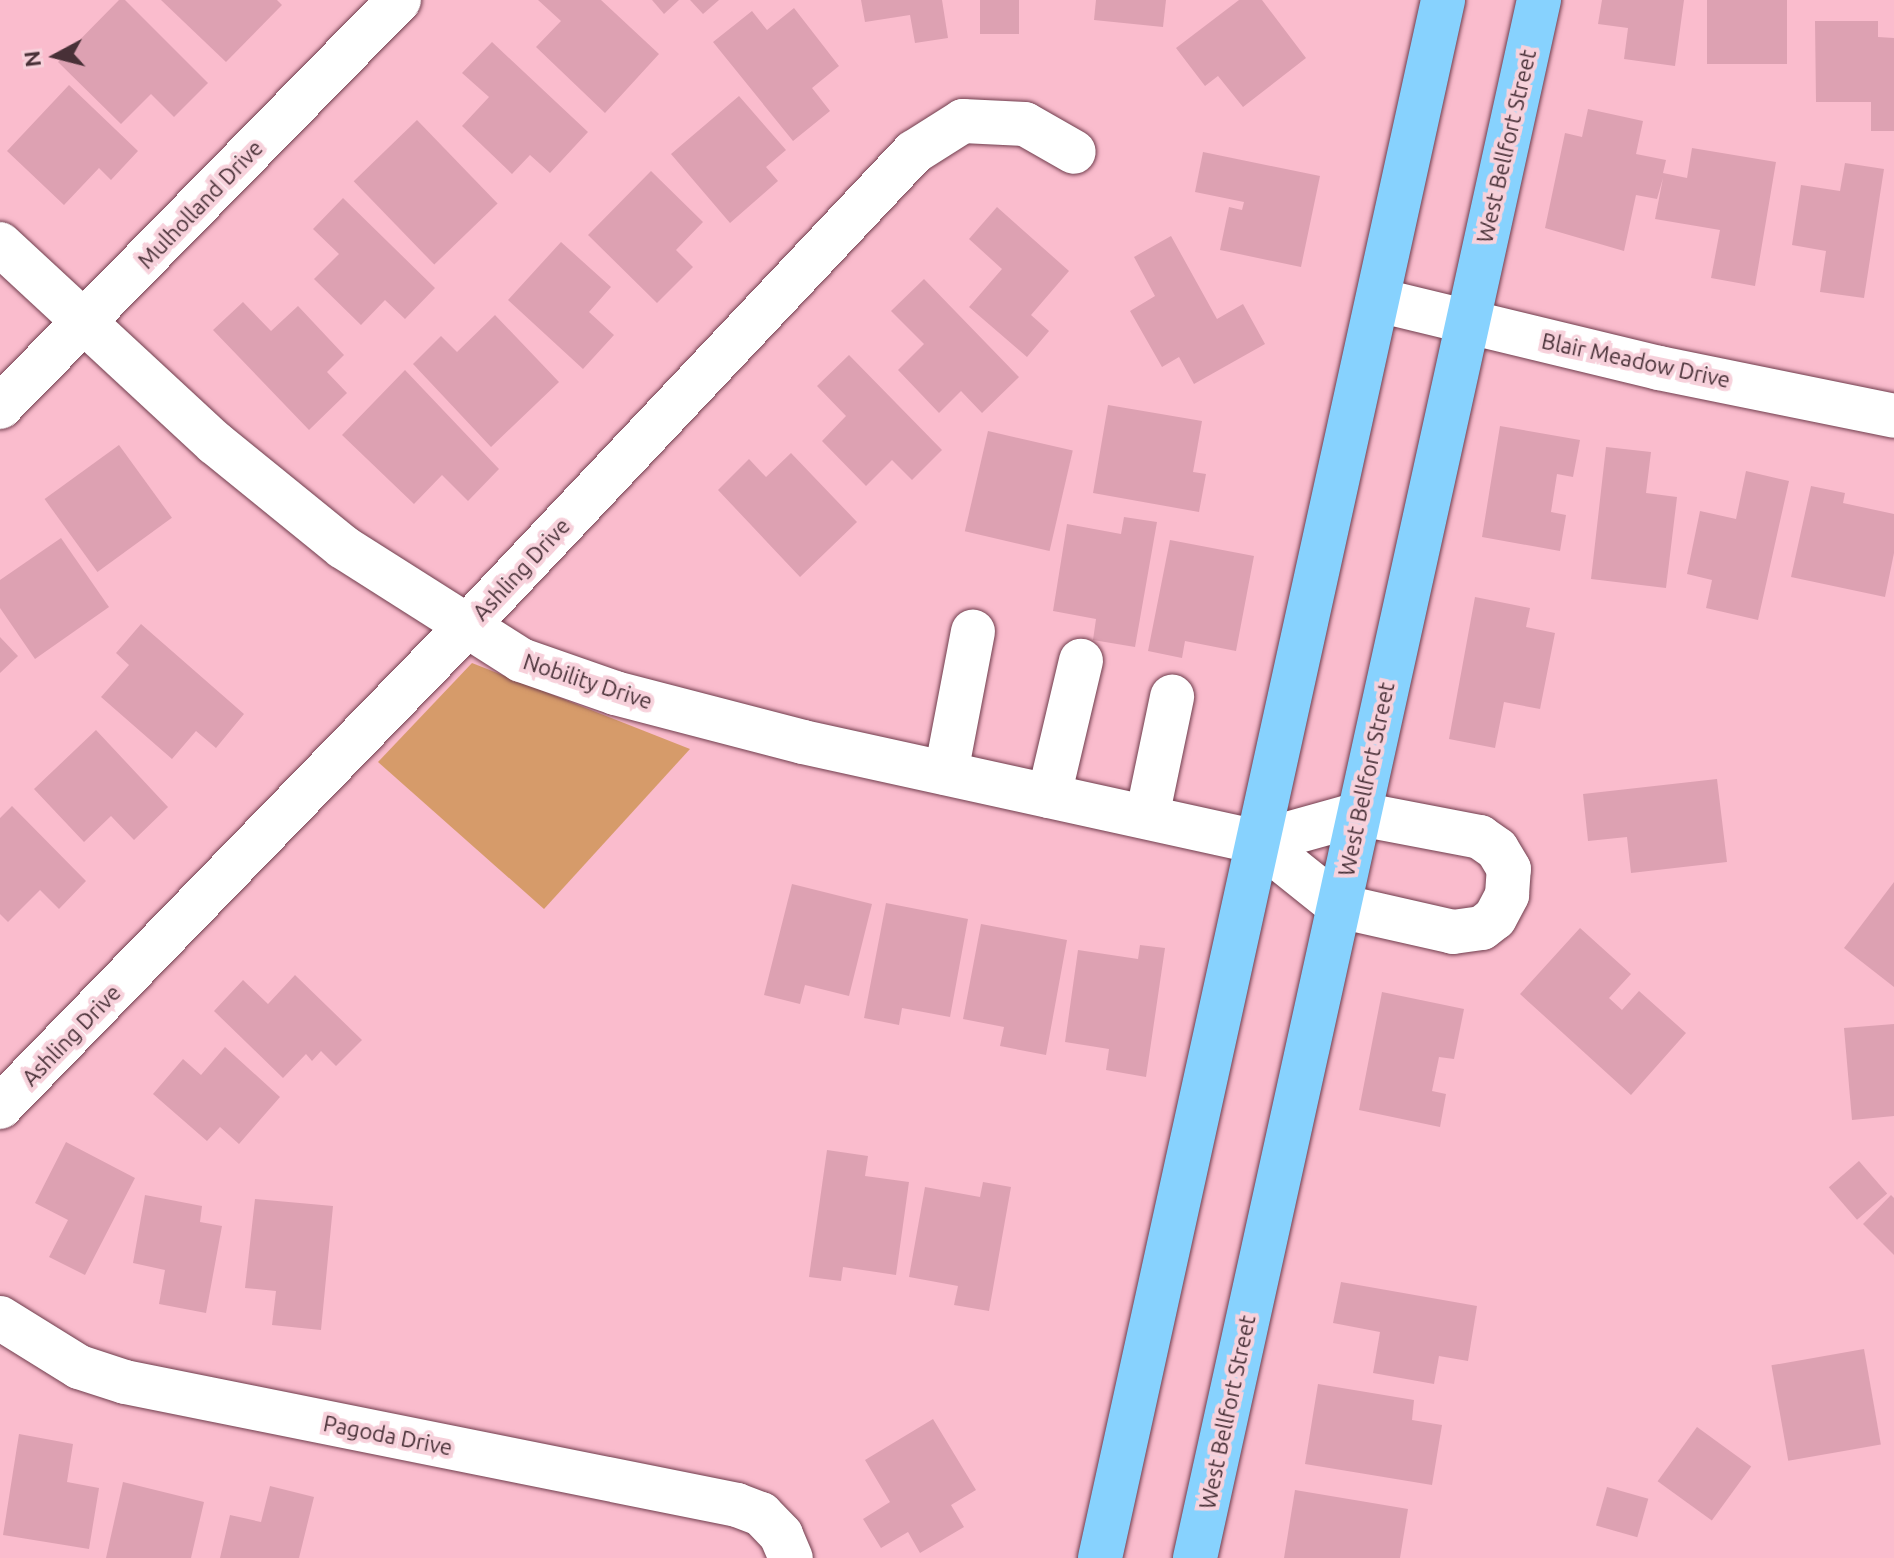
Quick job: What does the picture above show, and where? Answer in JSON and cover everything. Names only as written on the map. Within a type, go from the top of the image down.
[{"type":"main road","points":[[1100,1558],[1443,0]]},
{"type":"main road","name":"West Bellfort Street","points":[[1195,1558],[1539,0]]},
{"type":"street","name":"Mulholland Drive","points":[[0,407],[399,0]]},
{"type":"street","name":"Ashling Drive","points":[[0,1107],[466,627],[914,152],[963,121],[1025,124],[1074,152]]},
{"type":"street","name":"Nobility Drive","points":[[0,244],[82,324],[215,443],[343,547],[521,660],[615,693],[946,773],[1259,842],[1339,906],[1453,932],[1482,928],[1495,918],[1507,895],[1509,869],[1497,849],[1480,837],[1359,814],[1259,842]]},
{"type":"street","name":"Blair Meadow Drive","points":[[1378,300],[1659,368],[1894,416]]},
{"type":"street","points":[[946,773],[973,632]]},
{"type":"street","points":[[1049,796],[1081,661]]},
{"type":"street","points":[[1147,817],[1172,697]]},
{"type":"street","name":"Pagoda Drive","points":[[0,1318],[79,1367],[125,1382],[737,1505],[761,1514],[786,1546]]},
{"type":"shaded area","points":[[472,663],[690,749],[544,909],[378,762]]},
{"type":"building","points":[[119,0],[125,0],[208,83],[174,117],[151,94],[121,124],[58,62]]},
{"type":"building","points":[[161,0],[277,0],[282,5],[226,62]]},
{"type":"building","points":[[538,0],[601,0],[659,54],[605,113],[536,47],[561,21]]},
{"type":"building","points":[[652,0],[679,0],[664,14]]},
{"type":"building","points":[[690,0],[719,0],[703,14]]},
{"type":"building","points":[[861,0],[942,0],[948,38],[915,43],[910,15],[865,22]]},
{"type":"building","points":[[980,0],[1019,0],[1019,34],[980,34]]},
{"type":"building","points":[[1096,0],[1166,0],[1163,27],[1094,20]]},
{"type":"building","points":[[1239,0],[1262,0],[1306,58],[1243,107],[1218,76],[1205,86],[1176,48]]},
{"type":"building","points":[[1602,0],[1684,0],[1675,66],[1624,59],[1628,28],[1598,24]]},
{"type":"building","points":[[1707,0],[1787,0],[1787,64],[1707,64]]},
{"type":"building","points":[[794,8],[839,66],[812,88],[830,111],[793,141],[713,42],[752,11],[767,30]]},
{"type":"building","points":[[1815,21],[1878,21],[1878,37],[1894,38],[1894,131],[1871,131],[1871,102],[1816,102]]},
{"type":"building","points":[[492,42],[588,132],[550,173],[530,155],[512,174],[462,126],[489,97],[462,73]]},
{"type":"building","points":[[69,85],[138,151],[111,180],[99,168],[64,205],[7,151]]},
{"type":"building","points":[[739,96],[786,150],[766,167],[778,181],[730,223],[671,154]]},
{"type":"building","points":[[1588,109],[1643,121],[1636,154],[1666,160],[1663,173],[1687,178],[1692,148],[1776,162],[1755,286],[1711,278],[1720,230],[1655,219],[1663,178],[1657,199],[1636,195],[1624,251],[1545,228],[1565,133],[1582,137]]},
{"type":"building","points":[[417,120],[498,203],[434,265],[354,181]]},
{"type":"building","points":[[1203,152],[1320,176],[1301,267],[1220,250],[1229,207],[1242,210],[1244,202],[1195,192]]},
{"type":"building","points":[[1845,163],[1884,169],[1864,298],[1820,292],[1826,251],[1792,245],[1801,185],[1840,191]]},
{"type":"building","points":[[651,171],[703,222],[676,250],[693,267],[657,303],[588,235]]},
{"type":"building","points":[[343,198],[435,288],[405,319],[385,300],[361,325],[314,279],[339,254],[313,229]]},
{"type":"building","points":[[997,207],[1069,271],[1031,315],[1049,331],[1027,357],[969,307],[1002,269],[969,239]]},
{"type":"building","points":[[1171,236],[1217,319],[1243,304],[1265,344],[1194,384],[1179,357],[1162,367],[1130,311],[1155,296],[1134,257]]},
{"type":"building","points":[[561,242],[611,287],[589,312],[614,335],[583,369],[508,300]]},
{"type":"building","points":[[924,279],[1019,377],[982,413],[961,391],[939,413],[898,370],[924,344],[891,311]]},
{"type":"building","points":[[243,302],[271,331],[298,306],[344,355],[327,372],[347,393],[309,430],[213,330]]},
{"type":"building","points":[[495,315],[559,382],[491,447],[413,364],[441,336],[457,352]]},
{"type":"building","points":[[849,355],[942,450],[912,480],[892,460],[866,486],[822,441],[846,416],[817,386]]},
{"type":"building","points":[[405,370],[499,469],[468,501],[442,475],[414,504],[342,435]]},
{"type":"building","points":[[1108,405],[1202,421],[1193,472],[1206,474],[1199,512],[1093,493]]},
{"type":"building","points":[[1500,426],[1580,440],[1573,477],[1557,474],[1551,512],[1566,515],[1560,551],[1482,537]]},
{"type":"building","points":[[988,431],[1073,451],[1050,551],[965,531]]},
{"type":"building","points":[[119,445],[172,518],[97,572],[45,499]]},
{"type":"building","points":[[1606,447],[1651,452],[1646,493],[1677,497],[1666,588],[1591,579]]},
{"type":"building","points":[[791,453],[857,522],[800,577],[718,490],[749,459],[766,477]]},
{"type":"building","points":[[1746,471],[1789,481],[1758,620],[1706,608],[1712,580],[1687,574],[1700,511],[1736,519]]},
{"type":"building","points":[[1811,486],[1845,493],[1843,503],[1894,514],[1894,553],[1885,597],[1791,577]]},
{"type":"building","points":[[1124,517],[1157,522],[1135,647],[1093,640],[1096,619],[1053,611],[1067,524],[1121,534]]},
{"type":"building","points":[[61,538],[109,607],[35,659],[0,608],[0,580]]},
{"type":"building","points":[[1170,540],[1254,556],[1236,651],[1185,641],[1182,658],[1148,651]]},
{"type":"building","points":[[1475,597],[1530,608],[1526,627],[1555,633],[1540,709],[1504,702],[1495,748],[1449,739]]},
{"type":"building","points":[[141,624],[244,714],[216,748],[196,731],[172,759],[101,697],[129,665],[116,653]]},
{"type":"building","points":[[0,637],[18,656],[0,673]]},
{"type":"building","points":[[96,730],[168,807],[134,840],[111,816],[84,842],[34,789]]},
{"type":"building","points":[[1717,779],[1727,862],[1631,873],[1627,837],[1588,841],[1583,794]]},
{"type":"building","points":[[12,806],[86,881],[59,909],[40,890],[8,922],[0,914],[0,818]]},
{"type":"building","points":[[1894,882],[1894,987],[1844,948]]},
{"type":"building","points":[[792,884],[872,904],[849,996],[805,985],[800,1004],[764,995]]},
{"type":"building","points":[[886,903],[968,919],[950,1017],[902,1008],[899,1025],[864,1018]]},
{"type":"building","points":[[981,924],[1067,940],[1046,1055],[1000,1046],[1004,1027],[963,1019]]},
{"type":"building","points":[[1580,928],[1631,974],[1609,998],[1622,1010],[1639,991],[1686,1033],[1631,1095],[1520,994]]},
{"type":"building","points":[[1140,945],[1165,948],[1146,1077],[1106,1070],[1109,1049],[1065,1042],[1078,950],[1138,959]]},
{"type":"building","points":[[295,975],[362,1040],[336,1066],[321,1051],[312,1061],[306,1054],[283,1078],[214,1011],[243,980],[268,1004]]},
{"type":"building","points":[[1382,992],[1464,1009],[1454,1059],[1439,1057],[1432,1091],[1446,1094],[1440,1127],[1359,1110]]},
{"type":"building","points":[[1894,1024],[1894,1116],[1852,1120],[1844,1028]]},
{"type":"building","points":[[225,1047],[280,1097],[239,1144],[220,1127],[207,1141],[153,1094],[183,1059],[201,1075]]},
{"type":"building","points":[[66,1142],[135,1178],[85,1275],[49,1257],[68,1220],[35,1203]]},
{"type":"building","points":[[827,1150],[868,1156],[865,1176],[909,1182],[896,1275],[843,1267],[841,1281],[809,1277]]},
{"type":"building","points":[[1859,1161],[1887,1193],[1857,1220],[1829,1187]]},
{"type":"building","points":[[983,1182],[1011,1187],[989,1311],[954,1305],[958,1286],[909,1277],[925,1187],[980,1197]]},
{"type":"building","points":[[145,1195],[202,1206],[200,1222],[222,1226],[206,1313],[159,1304],[165,1270],[133,1263]]},
{"type":"building","points":[[1891,1195],[1894,1198],[1894,1255],[1863,1224]]},
{"type":"building","points":[[255,1199],[333,1206],[321,1330],[272,1325],[276,1291],[245,1288]]},
{"type":"building","points":[[1341,1282],[1477,1306],[1468,1361],[1439,1356],[1434,1384],[1373,1373],[1380,1332],[1333,1323]]},
{"type":"building","points":[[1864,1349],[1881,1445],[1788,1461],[1771,1365]]},
{"type":"building","points":[[1318,1384],[1414,1400],[1412,1420],[1442,1425],[1432,1485],[1305,1464]]},
{"type":"building","points":[[933,1419],[976,1490],[951,1505],[964,1527],[920,1553],[908,1532],[881,1548],[863,1519],[890,1502],[865,1460]]},
{"type":"building","points":[[1697,1427],[1751,1466],[1712,1521],[1658,1481]]},
{"type":"building","points":[[19,1434],[73,1444],[67,1482],[99,1488],[89,1549],[3,1535]]},
{"type":"building","points":[[123,1482],[204,1502],[191,1558],[106,1558]]},
{"type":"building","points":[[270,1486],[314,1497],[299,1558],[220,1558],[230,1515],[261,1522]]},
{"type":"building","points":[[1607,1487],[1648,1499],[1637,1537],[1596,1525]]},
{"type":"building","points":[[1295,1490],[1408,1509],[1400,1558],[1284,1558]]}]
